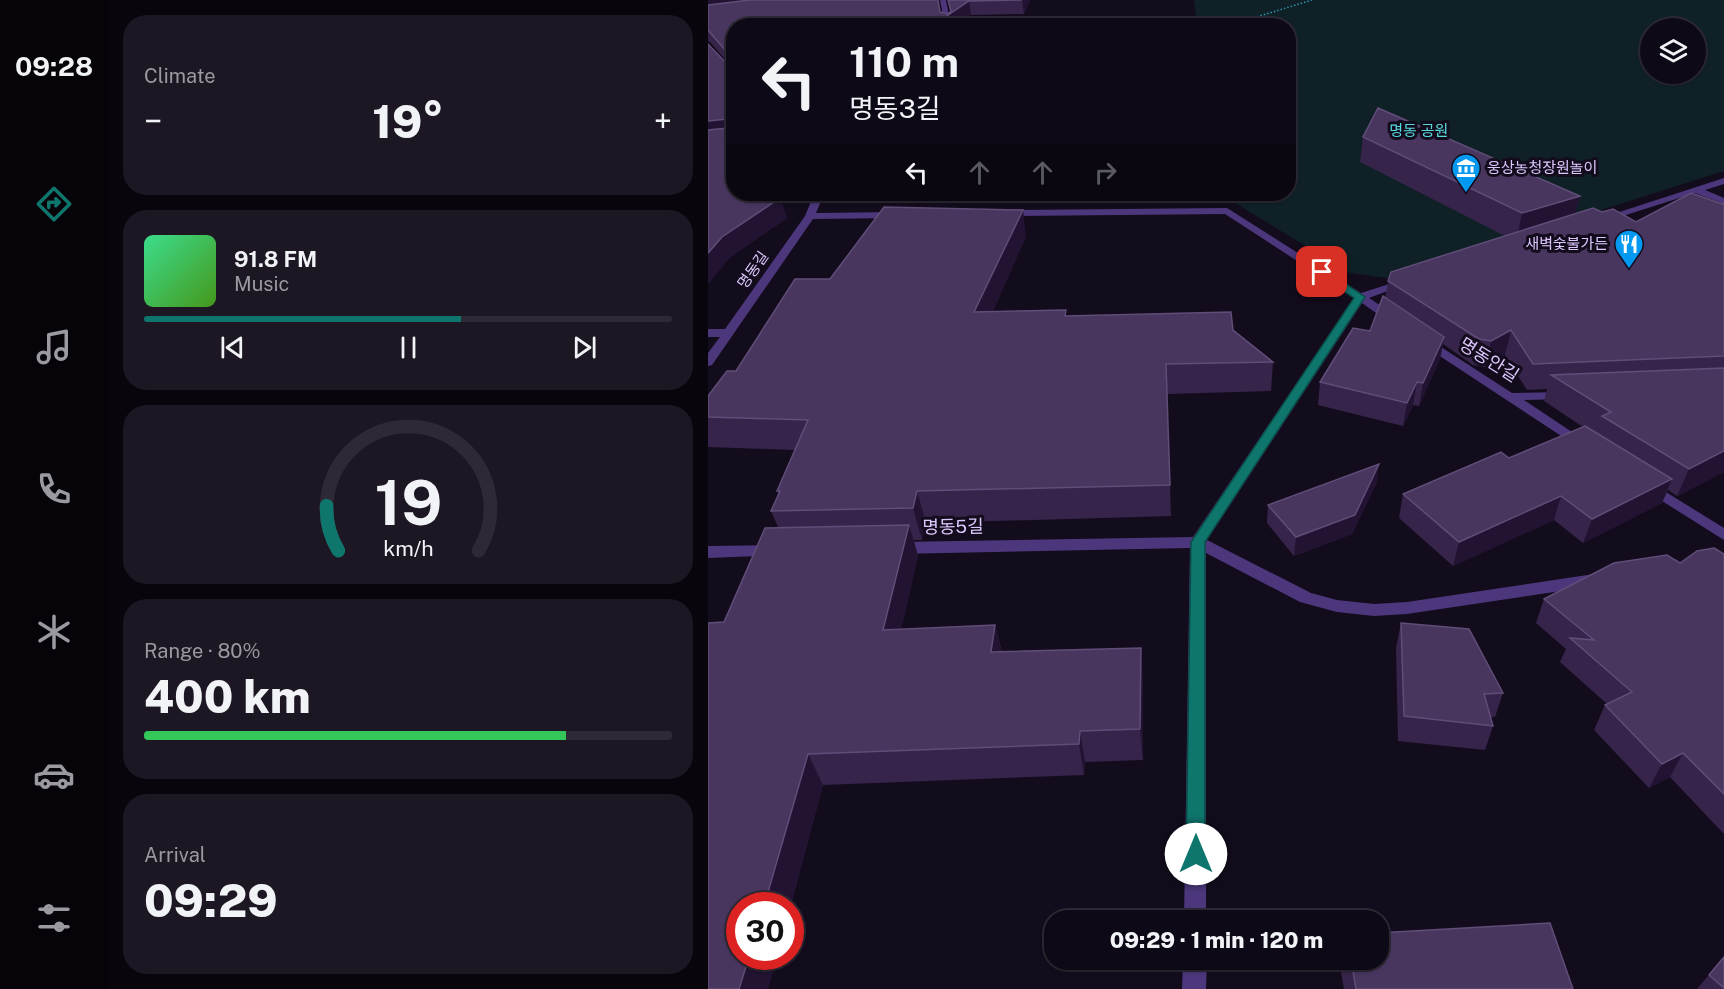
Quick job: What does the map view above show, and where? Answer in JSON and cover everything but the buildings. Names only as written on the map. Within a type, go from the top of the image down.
[{"type":"street","points":[[943,0],[946,18]]},
{"type":"street","points":[[1595,222],[1724,181]]},
{"type":"street","points":[[1696,190],[1724,201]]},
{"type":"street","name":"명동길","points":[[708,362],[810,216],[816,201]]},
{"type":"street","name":"명동안길","points":[[986,214],[1227,211],[1509,397],[1581,394]]},
{"type":"street","points":[[810,216],[915,214]]},
{"type":"street","points":[[1195,910],[1198,542],[1360,297],[1416,279]]},
{"type":"street","points":[[708,333],[727,333]]},
{"type":"street","points":[[1509,397],[1597,453]]},
{"type":"street","points":[[1636,478],[1724,535]]},
{"type":"street","points":[[1198,542],[1306,598],[1337,606],[1374,610],[1407,608],[1607,579]]},
{"type":"street","name":"명동5길","points":[[875,549],[1198,542]]},
{"type":"street","points":[[708,552],[792,550]]},
{"type":"street","points":[[1194,989],[1195,970]]},
{"type":"path","points":[[1253,18],[1312,0]]},
{"type":"green space","name":"명동 공원","points":[[1194,0],[1724,0],[1724,171],[1387,278],[1350,273],[1232,201],[1296,201],[1296,18],[1196,18]]},
{"type":"place","name":"웅상농청장원놀이","points":[[1466,194]]},
{"type":"place","name":"새벽숯불가든","points":[[1629,270]]},
{"type":"route","points":[[1196,854],[1198,542],[1360,297],[1322,272]]}]
